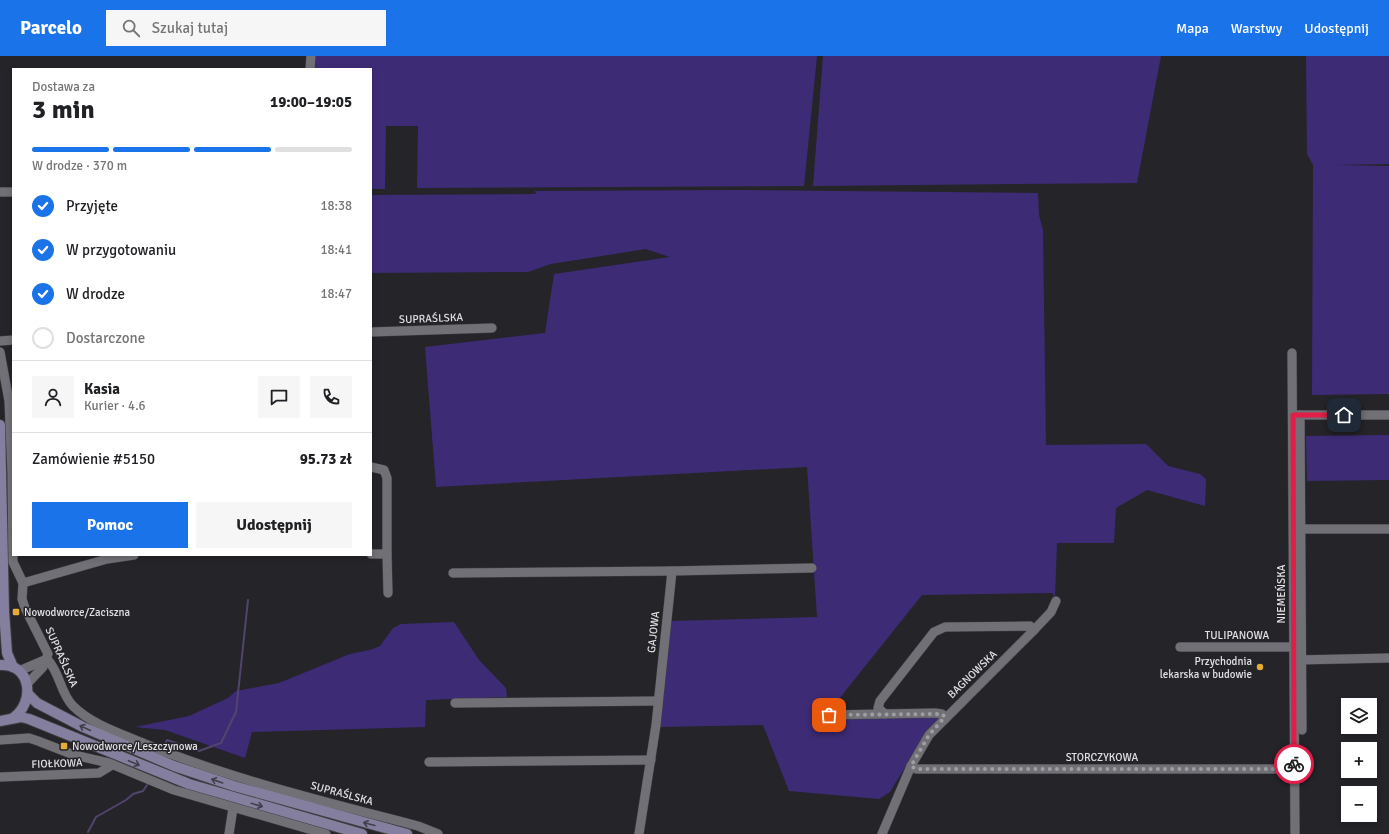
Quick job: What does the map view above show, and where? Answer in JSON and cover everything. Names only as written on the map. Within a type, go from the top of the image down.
[{"type":"main road","points":[[0,425],[4,611],[7,653],[27,689],[37,703],[83,727],[174,766],[234,786],[407,834]]},
{"type":"main road","points":[[0,665],[16,669]]},
{"type":"main road","points":[[13,718],[24,708],[27,689]]},
{"type":"main road","points":[[0,721],[13,718],[29,719],[189,784],[362,834]]},
{"type":"street","points":[[310,68],[311,56]]},
{"type":"street","points":[[0,192],[12,192]]},
{"type":"street","name":"SUPRAŚLSKA","points":[[372,332],[492,328]]},
{"type":"street","points":[[0,341],[12,340]]},
{"type":"street","name":"SUPRAŚLSKA","points":[[0,352],[9,401],[12,455]]},
{"type":"street","name":"NIEMEŃSKA","points":[[1292,353],[1296,415],[1297,529],[1293,647],[1298,660],[1294,769],[1295,834]]},
{"type":"street","points":[[1296,415],[1389,415]]},
{"type":"street","points":[[372,467],[384,470],[387,478],[388,594]]},
{"type":"street","points":[[1302,730],[1298,660],[1297,529],[1389,529]]},
{"type":"street","points":[[372,554],[387,554]]},
{"type":"street","name":"SUPRAŚLSKA","points":[[12,556],[14,568],[23,583],[22,599],[25,608],[42,638],[48,654],[47,659],[52,664],[65,696],[73,706],[85,716],[125,736],[229,775],[418,826],[438,834]]},
{"type":"street","points":[[23,583],[107,559],[127,556]]},
{"type":"street","points":[[453,573],[812,568]]},
{"type":"street","name":"GAJOWA","points":[[639,834],[651,760],[672,571]]},
{"type":"street","name":"BAGNOWSKA","points":[[882,834],[911,766],[929,735],[945,717],[1034,630],[1051,612],[1056,601]]},
{"type":"street","points":[[884,714],[878,708],[880,701],[938,628],[1030,626],[1034,630]]},
{"type":"street","name":"TULIPANOWA","points":[[1180,647],[1293,647]]},
{"type":"street","points":[[1298,660],[1389,658]]},
{"type":"street","points":[[16,669],[47,659]]},
{"type":"street","points":[[27,689],[47,659]]},
{"type":"street","points":[[455,703],[658,701]]},
{"type":"street","points":[[829,715],[935,713],[942,714],[945,717]]},
{"type":"street","points":[[0,740],[29,738],[74,755],[112,765],[174,790],[326,834]]},
{"type":"street","points":[[429,762],[651,760]]},
{"type":"street","name":"FIOŁKOWA","points":[[0,777],[99,774],[112,765]]},
{"type":"street","name":"STORCZYKOWA","points":[[911,766],[916,769],[1294,769]]},
{"type":"street","points":[[229,834],[233,808]]},
{"type":"shaded area","points":[[314,56],[817,56],[804,186],[417,188],[418,126],[386,126],[385,189],[372,189],[372,68],[314,68]]},
{"type":"shaded area","points":[[823,56],[1161,56],[1137,183],[813,186]]},
{"type":"shaded area","points":[[1306,56],[1389,56],[1389,164],[1335,165],[1389,166],[1389,394],[1312,395],[1313,165],[1307,154]]},
{"type":"shaded area","points":[[736,190],[1038,193],[1039,215],[1043,230],[1046,445],[1146,444],[1168,466],[1200,474],[1206,479],[1205,506],[1147,490],[1116,508],[1114,543],[1057,543],[1055,597],[1052,593],[922,595],[823,719],[942,716],[926,733],[890,792],[879,799],[789,791],[763,725],[659,727],[670,621],[817,617],[807,467],[436,487],[425,347],[545,333],[554,274],[670,257],[646,249],[551,264],[528,272],[372,273],[372,195],[536,194],[535,191]]},
{"type":"shaded area","points":[[1389,435],[1389,480],[1307,481],[1306,436]]},
{"type":"shaded area","points":[[454,622],[479,660],[506,688],[507,697],[426,700],[425,727],[252,732],[245,758],[165,730],[135,727],[189,716],[228,698],[236,691],[279,683],[350,654],[370,650],[380,646],[393,628],[401,624]]},
{"type":"waterway","points":[[166,742],[167,740],[199,751],[221,743],[236,712],[248,600]]},
{"type":"waterway","points":[[88,832],[96,817],[126,800],[133,794],[143,791],[147,785]]},
{"type":"way so far","points":[[829,715],[942,714],[945,717],[929,735],[911,766],[916,769],[1294,769],[1294,764]]},
{"type":"place","name":"Nowodworce/Zaciszna","points":[[16,612]]},
{"type":"place","name":"Przychodnia lekarska w budowie","points":[[1260,667]]},
{"type":"place","name":"Nowodworce/Leszczynowa","points":[[64,746]]},
{"type":"route","points":[[1294,764],[1293,415],[1344,415]]}]
